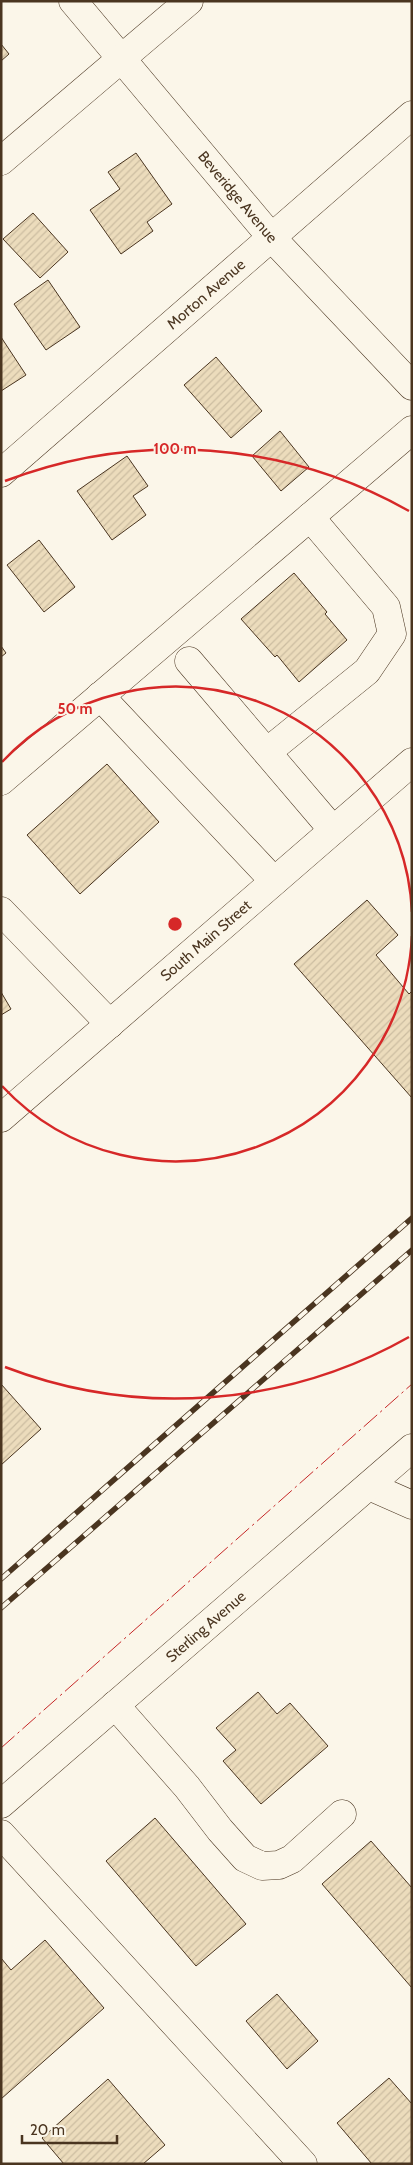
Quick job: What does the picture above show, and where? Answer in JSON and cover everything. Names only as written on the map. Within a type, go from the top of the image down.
[{"type":"street","name":"Beveridge Avenue","points":[[73,1],[272,238],[412,386]]},
{"type":"street","points":[[1,161],[189,1]]},
{"type":"street","name":"Morton Avenue","points":[[1,473],[412,116]]},
{"type":"street","points":[[1,781],[412,430]]},
{"type":"street","points":[[267,752],[367,671],[392,634],[386,607],[310,517]]},
{"type":"street","points":[[188,661],[333,830]]},
{"type":"street","points":[[100,696],[274,881]]},
{"type":"street","name":"South Main Street","points":[[1,1118],[412,762]]},
{"type":"street","points":[[1,911],[110,1024]]},
{"type":"street","name":"Sterling Avenue","points":[[1,1804],[412,1448]]},
{"type":"street","points":[[369,1486],[412,1505]]},
{"type":"street","points":[[115,1705],[245,1858],[262,1866],[278,1866],[292,1859],[342,1814]]},
{"type":"street","points":[[1,1834],[303,2164]]},
{"type":"building","points":[[1,44],[9,54],[1,61]]},
{"type":"building","points":[[136,153],[172,204],[147,222],[153,231],[121,254],[90,210],[120,189],[108,172]]},
{"type":"building","points":[[33,213],[68,252],[40,278],[3,239]]},
{"type":"building","points":[[48,280],[80,327],[46,350],[14,304]]},
{"type":"building","points":[[1,337],[26,375],[1,391]]},
{"type":"building","points":[[216,357],[262,411],[231,438],[184,385]]},
{"type":"building","points":[[280,431],[309,467],[281,491],[252,456]]},
{"type":"building","points":[[127,456],[148,486],[133,496],[146,515],[112,540],[77,491]]},
{"type":"building","points":[[39,540],[75,587],[44,612],[7,565]]},
{"type":"building","points":[[294,573],[327,612],[325,614],[347,640],[299,682],[277,655],[275,657],[241,619]]},
{"type":"building","points":[[1,646],[6,653],[1,657]]},
{"type":"building","points":[[107,764],[159,822],[80,894],[27,835]]},
{"type":"building","points":[[367,900],[398,935],[376,955],[409,994],[412,991],[412,1098],[294,964]]},
{"type":"building","points":[[1,992],[11,1009],[1,1015]]},
{"type":"building","points":[[1,1384],[41,1429],[1,1465]]},
{"type":"building","points":[[258,1692],[277,1714],[290,1703],[328,1746],[261,1804],[223,1761],[236,1750],[216,1728]]},
{"type":"building","points":[[155,1818],[246,1924],[196,1966],[106,1861]]},
{"type":"building","points":[[371,1841],[412,1888],[412,1988],[322,1884]]},
{"type":"building","points":[[45,1940],[104,2008],[1,2099],[1,1958],[11,1970]]},
{"type":"building","points":[[277,1994],[318,2041],[287,2069],[246,2021]]},
{"type":"building","points":[[389,2078],[412,2104],[412,2164],[372,2164],[337,2123]]},
{"type":"building","points":[[108,2079],[165,2145],[143,2164],[64,2164],[42,2138]]},
{"type":"railway","points":[[1,1579],[412,1218]]},
{"type":"railway","points":[[1,1608],[412,1250]]},
{"type":"power","points":[[1,1748],[412,1384]]}]
